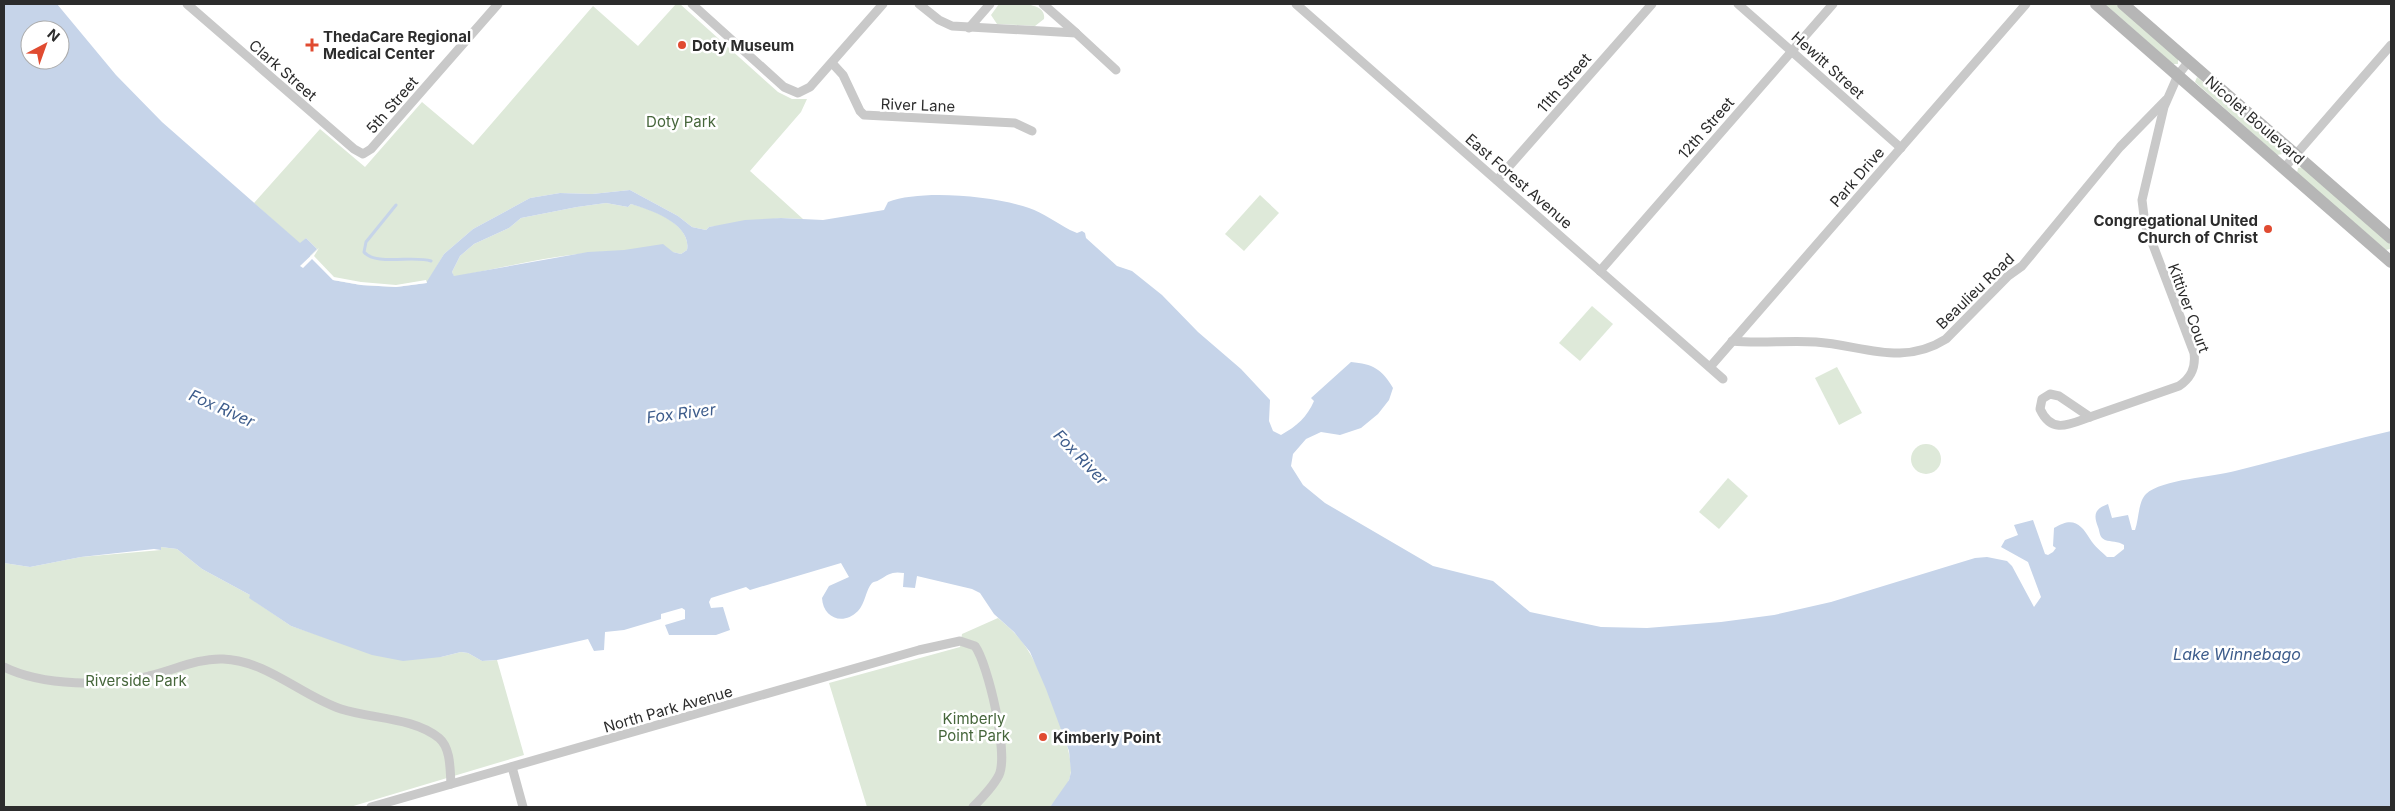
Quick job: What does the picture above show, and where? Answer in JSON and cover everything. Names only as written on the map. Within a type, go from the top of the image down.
[{"type":"street","name":"Clark Street","points":[[187,4],[344,141],[363,154]]},
{"type":"street","name":"5th Street","points":[[363,154],[371,149],[498,4]]},
{"type":"street","points":[[692,4],[784,87],[798,93],[806,91],[883,4]]},
{"type":"street","points":[[919,4],[939,20],[952,26],[1076,33]]},
{"type":"street","points":[[970,28],[990,4]]},
{"type":"street","points":[[1043,4],[1116,70]]},
{"type":"street","name":"East Forest Avenue","points":[[1296,4],[1723,379]]},
{"type":"street","name":"11th Street","points":[[1497,180],[1652,4]]},
{"type":"street","name":"Hewitt Street","points":[[1738,4],[1901,148]]},
{"type":"street","name":"12th Street","points":[[1600,271],[1833,4]]},
{"type":"street","name":"Park Drive","points":[[1710,368],[2026,4]]},
{"type":"street","name":"Nicolet Boulevard","points":[[2096,4],[2285,167],[2391,262]]},
{"type":"street","name":"Nicolet Boulevard","points":[[2123,4],[2391,238]]},
{"type":"street","points":[[2285,167],[2391,45]]},
{"type":"street","name":"Kittiver Court","points":[[2090,417],[2055,394],[2045,395],[2040,404],[2042,412],[2053,424],[2059,426],[2090,417],[2180,386],[2190,376],[2194,368],[2194,353],[2156,256],[2145,224],[2142,208],[2144,183],[2166,100],[2178,75],[2189,62]]},
{"type":"street","name":"River Lane","points":[[832,63],[843,75],[860,111],[864,115],[1015,123],[1032,131]]},
{"type":"street","name":"Beaulieu Road","points":[[1732,342],[1754,344],[1776,341],[1816,342],[1879,352],[1911,353],[1935,346],[1946,339],[2008,276],[2022,266],[2120,147],[2166,100]]},
{"type":"street","name":"North Park Avenue","points":[[371,807],[919,650],[951,642],[967,641],[978,649],[985,667],[1003,754],[1000,774],[988,791],[972,807]]},
{"type":"street","points":[[4,667],[15,673],[55,681],[105,682],[148,677],[204,661],[221,659],[250,663],[343,710],[401,722],[438,737],[447,750],[451,784]]},
{"type":"street","points":[[512,767],[523,807]]},
{"type":"green space","name":"Doty Park","points":[[676,4],[680,4],[778,92],[792,99],[807,99],[801,112],[750,171],[803,219],[781,218],[709,227],[706,230],[692,227],[678,216],[630,190],[592,194],[560,193],[530,198],[473,229],[444,254],[427,283],[396,287],[361,285],[333,280],[310,256],[317,249],[306,238],[300,244],[254,203],[320,129],[365,167],[422,102],[473,145],[593,6],[638,46]]},
{"type":"green space","points":[[999,4],[1027,4],[1034,6],[1040,9],[1044,19],[1035,26],[997,24],[991,15]]},
{"type":"green space","points":[[2105,4],[2116,4],[2178,58],[2178,64],[2173,64]]},
{"type":"green space","points":[[2197,77],[2283,151],[2282,154],[2277,155],[2195,82]]},
{"type":"green space","points":[[2303,167],[2391,245],[2390,249],[2386,250],[2297,173],[2298,168]]},
{"type":"green space","points":[[1260,195],[1279,213],[1244,251],[1225,234]]},
{"type":"green space","points":[[606,203],[628,207],[631,204],[668,219],[677,225],[683,233],[687,241],[687,250],[681,254],[662,251],[595,252],[524,263],[454,277],[452,272],[460,256],[474,244],[509,228],[521,218]]},
{"type":"green space","points":[[1592,306],[1613,324],[1580,361],[1559,343]]},
{"type":"green space","points":[[1837,367],[1862,413],[1839,425],[1815,378]]},
{"type":"green space","points":[[1926,444],[1937,448],[1941,459],[1937,470],[1926,474],[1915,470],[1911,459],[1915,448]]},
{"type":"green space","points":[[1728,478],[1748,496],[1719,529],[1699,512]]},
{"type":"green space","name":"Riverside Park","points":[[161,547],[177,549],[202,569],[250,595],[250,598],[291,626],[342,643],[441,657],[461,652],[468,653],[482,661],[497,660],[524,755],[350,807],[4,807],[4,563],[30,567],[81,557],[161,550]]},
{"type":"green space","name":"Kimberly Point Park","points":[[998,618],[1026,647],[1042,677],[1056,710],[1070,759],[1070,776],[1063,791],[1050,807],[867,807],[829,683],[960,647],[962,634]]},
{"type":"water","points":[[4,4],[57,4],[116,75],[162,122],[300,243],[306,238],[317,249],[310,256],[333,280],[361,285],[396,287],[426,283],[444,254],[473,229],[530,198],[560,193],[592,194],[630,190],[678,216],[692,227],[706,230],[709,227],[745,220],[781,218],[823,220],[884,210],[888,202],[919,196],[978,197],[1034,210],[1070,230],[1077,233],[1082,231],[1085,233],[1086,238],[1117,266],[1132,271],[1162,295],[1198,332],[1241,369],[1270,400],[1269,421],[1273,431],[1281,435],[1301,421],[1314,401],[1311,398],[1351,362],[1371,366],[1381,372],[1393,388],[1389,400],[1378,414],[1361,428],[1340,435],[1321,432],[1306,439],[1293,454],[1291,466],[1303,485],[1325,503],[1433,566],[1493,581],[1530,612],[1601,627],[1647,628],[1721,622],[1774,615],[1831,602],[1975,558],[1987,557],[2007,561],[2012,566],[2034,607],[2041,597],[2028,562],[2001,547],[2005,540],[2018,535],[2014,525],[2033,520],[2045,554],[2048,555],[2056,548],[2053,546],[2054,528],[2061,524],[2076,523],[2107,557],[2114,557],[2124,549],[2124,545],[2103,539],[2096,522],[2096,512],[2108,504],[2112,518],[2128,515],[2132,530],[2135,530],[2143,497],[2164,485],[2235,471],[2391,431],[2391,807],[1050,807],[1069,780],[1071,772],[1069,751],[1030,652],[1014,632],[994,614],[980,593],[972,589],[917,576],[915,588],[903,587],[904,573],[896,572],[873,582],[858,611],[852,616],[840,619],[835,618],[826,611],[822,598],[829,586],[849,577],[841,563],[750,590],[746,587],[711,598],[709,602],[711,608],[723,607],[730,630],[716,635],[669,635],[665,625],[685,619],[685,610],[682,608],[661,614],[661,619],[624,630],[605,632],[604,650],[594,651],[588,639],[497,660],[482,661],[468,653],[461,652],[441,657],[403,661],[372,655],[291,626],[249,598],[250,595],[202,569],[177,549],[161,547],[161,550],[154,549],[81,557],[30,567],[4,563]],"holes":[[[606,203],[628,207],[631,204],[649,210],[677,226],[687,241],[687,250],[681,254],[673,252],[663,244],[624,250],[588,252],[454,276],[452,272],[460,256],[474,244],[509,228],[521,218]]]},
{"type":"pier","points":[[319,248],[314,256],[334,277],[361,282],[396,285],[426,280],[427,283],[396,287],[361,285],[333,280],[312,259],[303,268],[300,266]]},
{"type":"waterway","points":[[396,205],[366,242],[364,252],[369,256],[377,258],[424,259],[431,261]]},
{"type":"place","name":"ThedaCare Regional Medical Center","points":[[312,45]]},
{"type":"place","name":"Doty Museum","points":[[682,45]]},
{"type":"place","name":"Congregational United Church of Christ","points":[[2268,229]]},
{"type":"place","name":"Kimberly Point","points":[[1043,737]]},
{"type":"water label","name":"Fox River","points":[[222,408]]},
{"type":"water label","name":"Fox River","points":[[681,413]]},
{"type":"water label","name":"Fox River","points":[[1081,457]]},
{"type":"water label","name":"Lake Winnebago","points":[[2237,654]]}]
